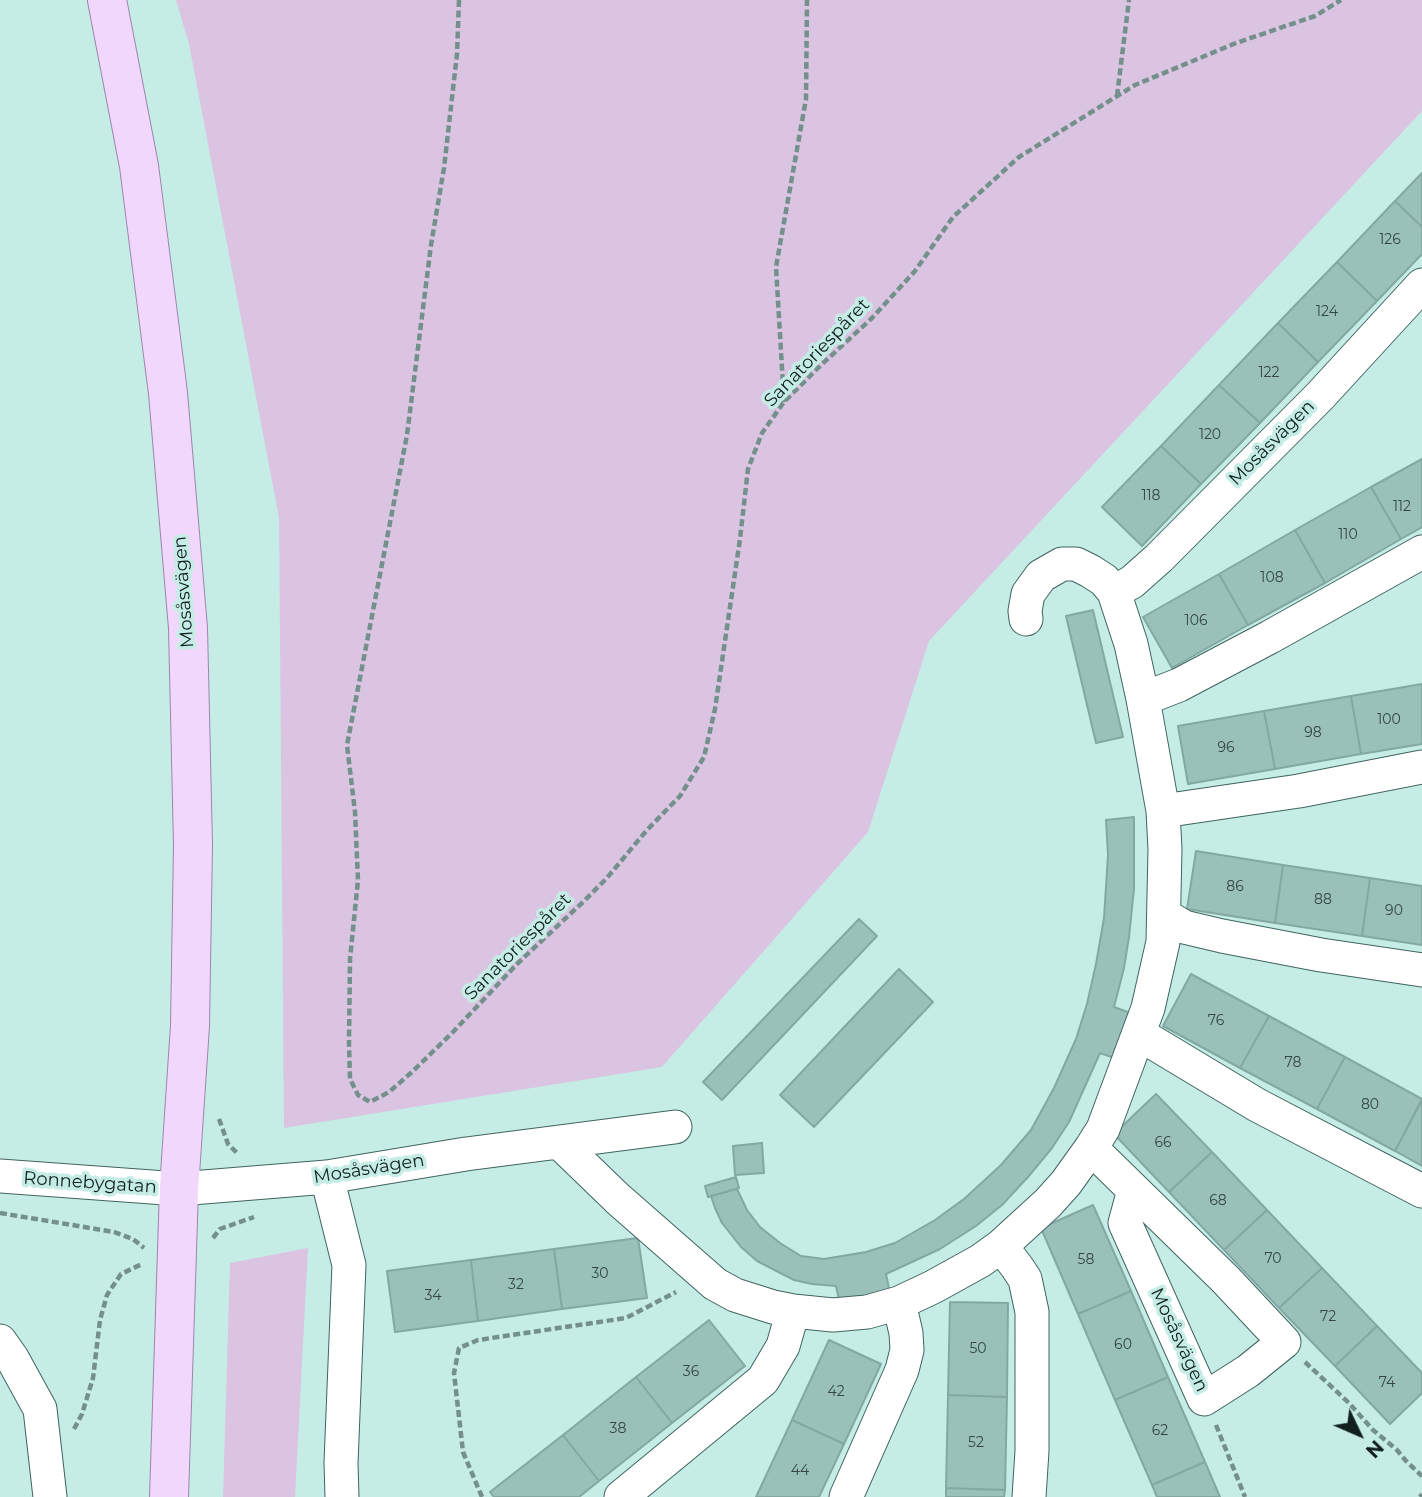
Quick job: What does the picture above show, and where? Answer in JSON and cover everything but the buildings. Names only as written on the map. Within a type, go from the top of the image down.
[{"type":"main road","name":"Mosåsvägen","points":[[107,0],[139,166],[168,393],[188,628],[194,845],[190,1027],[179,1189],[169,1497]]},
{"type":"street","name":"Mosåsvägen","points":[[1114,592],[1132,582],[1159,558],[1320,396],[1422,285]]},
{"type":"street","points":[[1143,699],[1179,685],[1422,552]]},
{"type":"street","points":[[559,1142],[618,1199],[715,1284],[735,1294],[793,1311],[833,1315],[867,1312],[899,1303],[980,1261],[1001,1246],[1048,1203],[1103,1129],[1148,1008],[1163,942],[1165,849],[1163,811],[1143,699],[1131,644],[1114,592],[1090,570],[1076,564],[1062,564],[1041,576],[1028,594],[1026,619]]},
{"type":"street","points":[[1163,811],[1299,792],[1422,768]]},
{"type":"street","points":[[1164,915],[1184,927],[1222,936],[1321,956],[1422,970]]},
{"type":"street","points":[[1139,1034],[1257,1104],[1422,1191]]},
{"type":"street","name":"Mosåsvägen","points":[[179,1189],[327,1177],[466,1154],[675,1127]]},
{"type":"street","points":[[1091,1148],[1226,1280],[1284,1342]]},
{"type":"street","name":"Ronnebygatan","points":[[0,1176],[179,1189]]},
{"type":"street","points":[[327,1177],[349,1265],[342,1497]]},
{"type":"street","name":"Mosåsvägen","points":[[1134,1190],[1125,1223],[1204,1399],[1248,1371],[1284,1342]]},
{"type":"street","points":[[1001,1246],[1024,1279],[1032,1312],[1032,1451],[1029,1497]]},
{"type":"street","points":[[846,1497],[902,1370],[907,1350],[899,1303]]},
{"type":"street","points":[[621,1497],[763,1380],[783,1346],[793,1311]]},
{"type":"street","points":[[0,1340],[40,1409],[50,1497]]},
{"type":"path","name":"Sanatoriespåret","points":[[459,0],[457,54],[444,167],[431,245],[407,435],[347,745],[355,812],[358,880],[350,959],[351,1079],[358,1095],[370,1102],[389,1092],[412,1072],[517,964],[591,894],[680,796],[704,757],[715,709],[748,469],[762,433],[785,402],[872,318],[915,271],[953,217],[1019,157],[1135,85],[1236,43],[1315,16],[1341,0]]},
{"type":"path","points":[[785,402],[776,267],[806,99],[807,0]]},
{"type":"path","points":[[1117,97],[1129,0]]},
{"type":"path","points":[[46,1462],[66,1446],[82,1414],[93,1378],[100,1320],[107,1294],[121,1274],[149,1261]]},
{"type":"path","points":[[482,1497],[463,1452],[454,1373],[460,1348],[478,1340],[626,1318],[706,1277]]},
{"type":"path","points":[[1284,1342],[1422,1476]]},
{"type":"path","points":[[1204,1399],[1245,1497]]},
{"type":"shaded area","points":[[176,0],[1422,0],[1422,111],[929,641],[868,832],[662,1067],[284,1128],[279,518],[189,44]]},
{"type":"shaded area","points":[[308,1248],[295,1497],[223,1497],[230,1263]]}]
